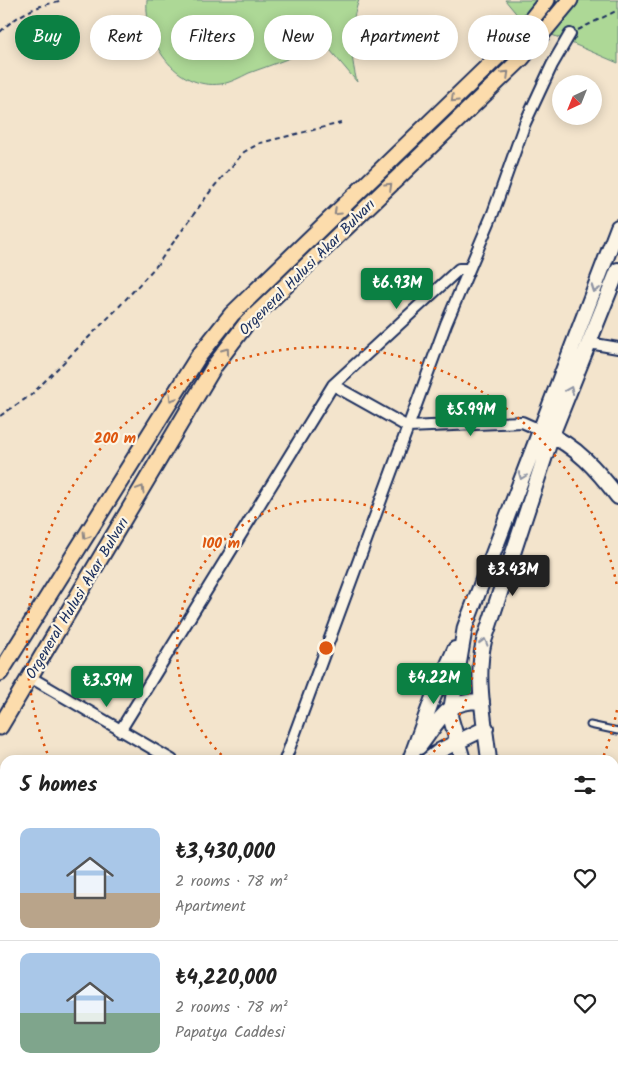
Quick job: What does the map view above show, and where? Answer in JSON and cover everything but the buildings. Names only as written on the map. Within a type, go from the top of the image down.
[{"type":"main road","name":"Orgeneral Hulusi Akar Bulvarı","points":[[0,673],[198,357],[232,314],[516,39],[547,0]]},
{"type":"main road","name":"Orgeneral Hulusi Akar Bulvarı","points":[[0,727],[215,365],[246,324],[522,58],[570,0]]},
{"type":"street","points":[[287,755],[408,427],[525,123],[552,65],[570,34]]},
{"type":"street","points":[[489,755],[482,701],[481,651],[546,433],[618,227]]},
{"type":"street","points":[[120,730],[333,385],[459,269],[469,268]]},
{"type":"street","points":[[412,755],[432,700],[465,627],[546,433],[589,343],[618,270]]},
{"type":"street","points":[[589,343],[618,348]]},
{"type":"street","points":[[333,385],[408,427],[522,422],[572,447],[608,483],[618,497]]},
{"type":"street","points":[[608,483],[618,507]]},
{"type":"street","points":[[462,755],[450,716],[458,659],[465,627]]},
{"type":"street","points":[[30,676],[163,755]]},
{"type":"street","points":[[413,755],[451,706],[466,701],[482,701]]},
{"type":"street","points":[[436,755],[486,728]]},
{"type":"lane","points":[[590,725],[618,731]]},
{"type":"path","points":[[0,32],[13,19],[30,9],[63,0]]},
{"type":"path","points":[[570,34],[618,10]]},
{"type":"path","points":[[0,416],[31,395],[116,310],[157,265],[212,189],[244,152],[260,143],[341,122]]},
{"type":"green space","points":[[147,0],[359,0],[354,15],[342,15],[342,60],[353,60],[357,82],[332,52],[332,15],[264,15],[264,60],[285,60],[235,80],[221,84],[204,84],[189,79],[176,71],[165,59],[161,52],[161,15],[147,15]]},
{"type":"green space","points":[[505,0],[618,0],[618,63],[549,34],[549,15],[517,15]]}]
